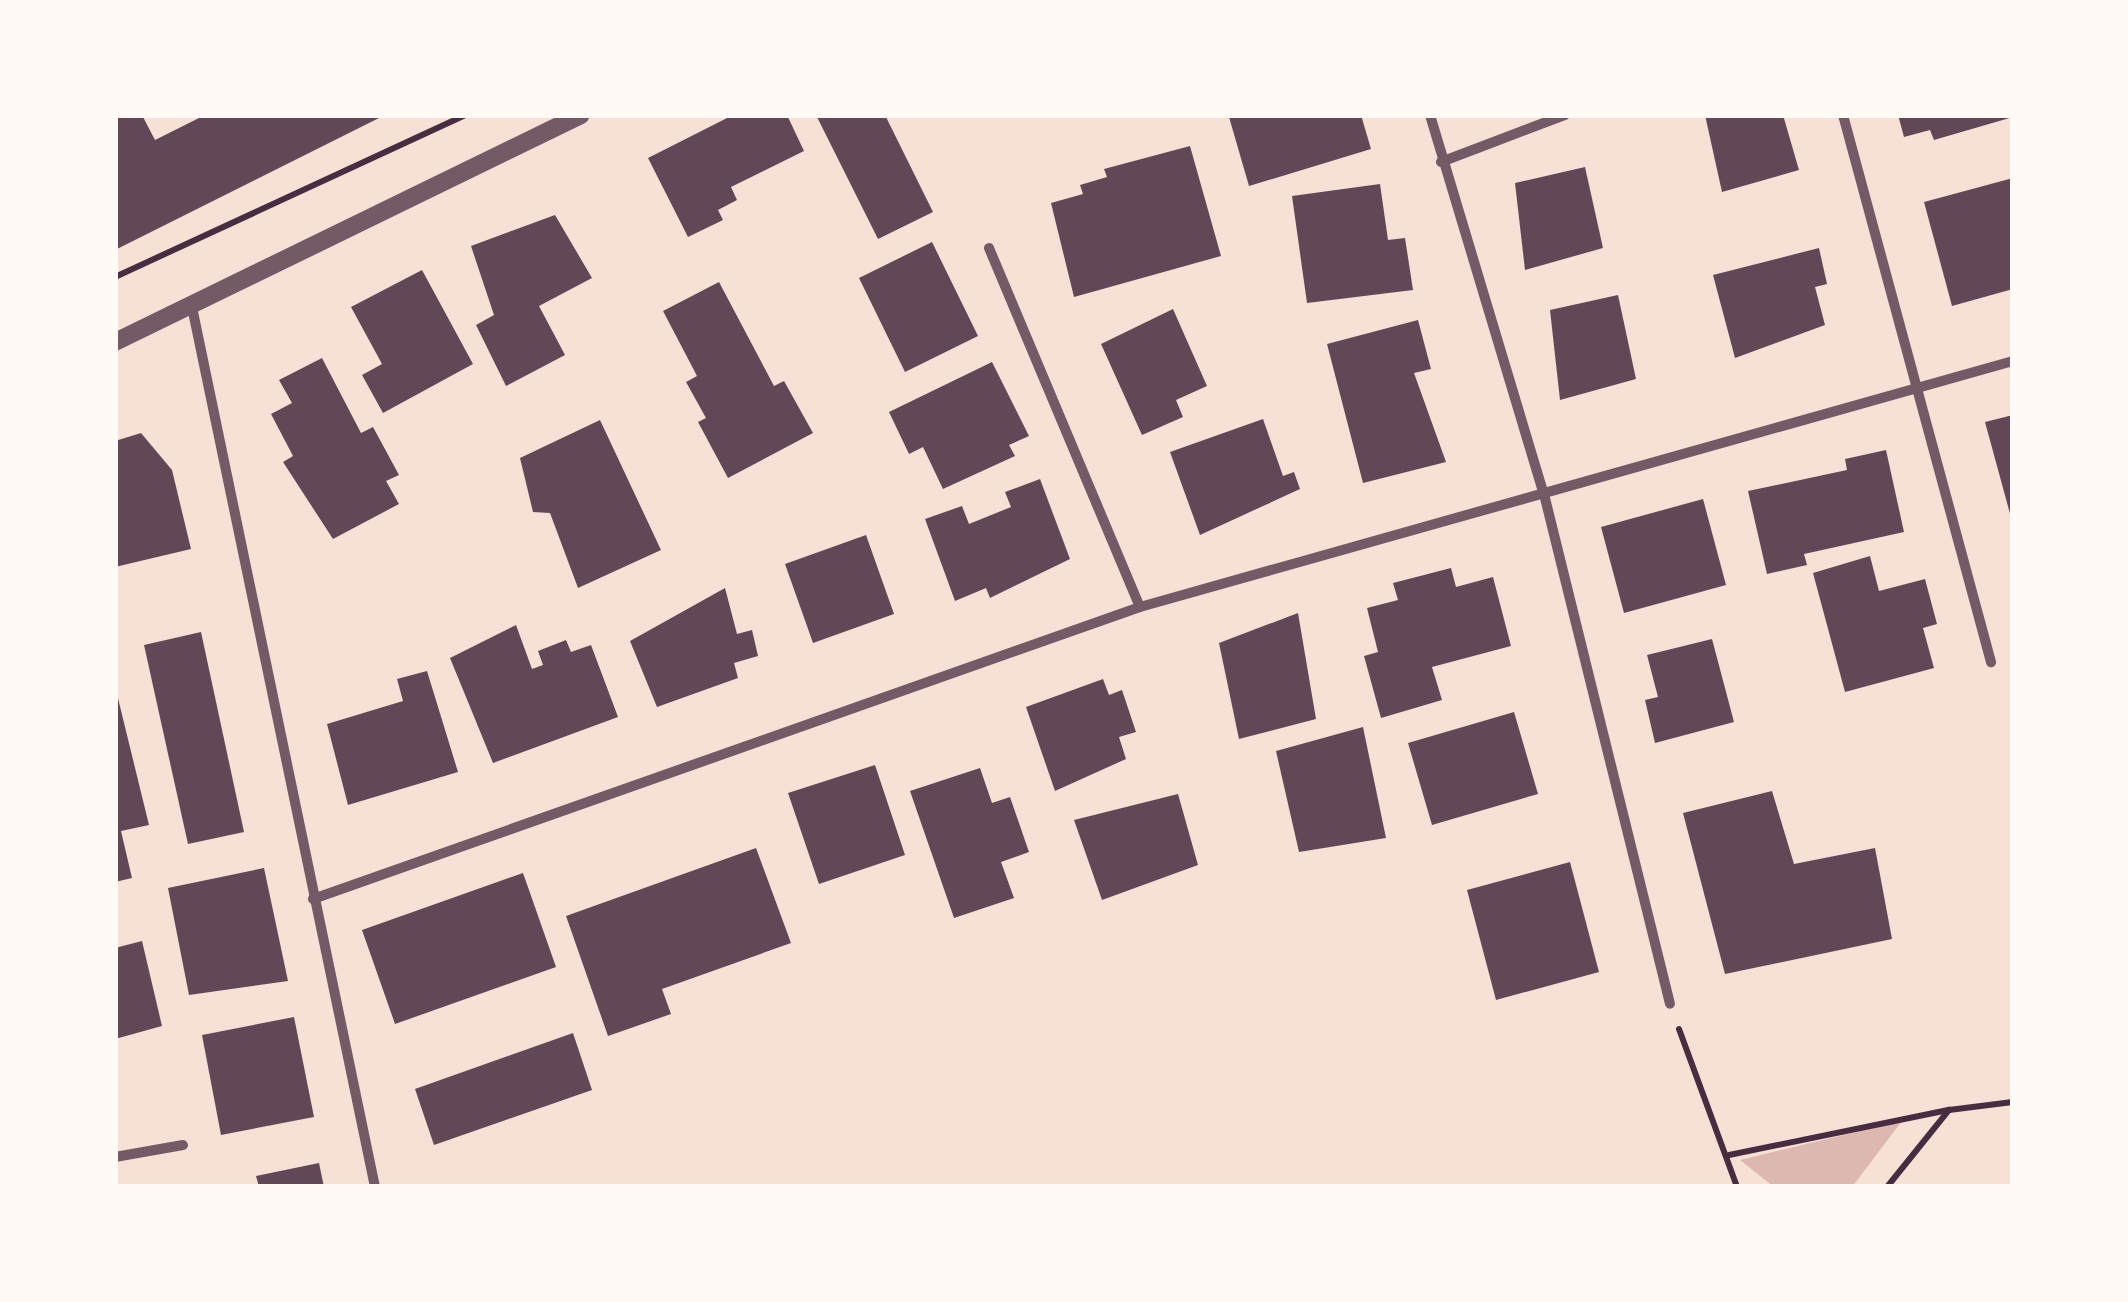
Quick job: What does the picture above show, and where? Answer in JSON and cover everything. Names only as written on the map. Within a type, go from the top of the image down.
[{"type":"street","points":[[115,342],[552,122],[580,115]]},
{"type":"street","points":[[1430,115],[1544,494],[1670,1004]]},
{"type":"street","points":[[1442,162],[1565,115]]},
{"type":"street","points":[[1843,115],[1991,662]]},
{"type":"street","points":[[989,248],[1140,607]]},
{"type":"street","points":[[192,306],[375,1187]]},
{"type":"street","points":[[313,899],[1140,607],[2013,362]]},
{"type":"street","points":[[115,1157],[183,1144]]},
{"type":"path","points":[[115,277],[466,115]]},
{"type":"path","points":[[1670,1004],[1730,1155],[1738,1187]]},
{"type":"path","points":[[1730,1155],[1949,1110],[2013,1102]]},
{"type":"path","points":[[1887,1187],[1949,1110]]},
{"type":"shaded area","points":[[1902,1121],[1852,1187],[1774,1187],[1740,1160]]},
{"type":"building","points":[[115,115],[142,115],[155,140],[205,115],[385,115],[115,250]]},
{"type":"building","points":[[733,115],[787,115],[804,151],[731,187],[737,200],[718,210],[723,220],[688,237],[648,158]]},
{"type":"building","points":[[816,115],[885,115],[933,212],[878,239]]},
{"type":"building","points":[[1361,115],[1371,149],[1249,186],[1229,117]]},
{"type":"building","points":[[1705,115],[1783,115],[1799,170],[1722,192]]},
{"type":"building","points":[[1898,115],[2013,117],[1934,140],[1930,130],[1904,137]]},
{"type":"building","points":[[1190,146],[1221,256],[1074,297],[1051,203],[1083,194],[1080,185],[1107,177],[1104,169]]},
{"type":"building","points":[[1585,167],[1603,248],[1525,270],[1515,183]]},
{"type":"building","points":[[2013,178],[2013,289],[1952,306],[1924,202]]},
{"type":"building","points":[[1380,184],[1388,240],[1405,238],[1413,290],[1307,303],[1292,196]]},
{"type":"building","points":[[555,215],[592,278],[539,306],[565,355],[506,386],[476,325],[494,315],[471,246]]},
{"type":"building","points":[[932,242],[978,336],[905,372],[859,278]]},
{"type":"building","points":[[1819,248],[1827,284],[1815,287],[1825,325],[1735,358],[1713,275]]},
{"type":"building","points":[[422,270],[473,364],[383,413],[362,375],[382,364],[351,307]]},
{"type":"building","points":[[719,282],[774,386],[784,381],[813,433],[728,478],[698,422],[706,418],[686,382],[697,376],[663,311]]},
{"type":"building","points":[[1618,295],[1636,379],[1560,400],[1550,310]]},
{"type":"building","points":[[1173,309],[1207,386],[1176,400],[1183,417],[1142,435],[1101,344]]},
{"type":"building","points":[[1418,320],[1431,369],[1414,373],[1446,462],[1363,483],[1327,344]]},
{"type":"building","points":[[322,358],[361,433],[373,427],[399,475],[386,481],[399,504],[333,539],[283,462],[293,456],[271,414],[292,403],[279,380]]},
{"type":"building","points":[[992,362],[1029,436],[1009,445],[1015,456],[943,489],[923,447],[909,454],[889,412]]},
{"type":"building","points":[[2013,415],[2013,521],[2012,521],[1985,422]]},
{"type":"building","points":[[1263,419],[1283,476],[1294,472],[1300,489],[1200,535],[1170,452]]},
{"type":"building","points":[[600,420],[661,550],[578,588],[550,513],[533,512],[520,458]]},
{"type":"building","points":[[141,433],[172,470],[191,549],[115,567],[115,441]]},
{"type":"building","points":[[1886,450],[1904,532],[1804,554],[1807,565],[1767,574],[1748,491],[1847,470],[1845,459]]},
{"type":"building","points":[[1040,479],[1070,559],[990,598],[986,588],[955,601],[925,519],[962,506],[969,524],[1011,507],[1005,492]]},
{"type":"building","points":[[1703,499],[1726,585],[1624,613],[1601,527]]},
{"type":"building","points":[[866,535],[894,614],[813,643],[785,564]]},
{"type":"building","points":[[1870,556],[1879,591],[1925,579],[1937,624],[1923,628],[1934,668],[1845,692],[1813,573]]},
{"type":"building","points":[[1451,568],[1456,587],[1493,577],[1511,646],[1432,667],[1442,700],[1381,718],[1364,656],[1378,652],[1367,608],[1398,600],[1393,583]]},
{"type":"building","points":[[725,588],[737,634],[752,630],[758,656],[734,663],[738,678],[657,707],[630,641]]},
{"type":"building","points":[[1298,613],[1316,719],[1239,739],[1219,643]]},
{"type":"building","points":[[516,625],[532,669],[543,665],[538,651],[566,640],[571,652],[591,645],[618,717],[493,763],[450,658]]},
{"type":"building","points":[[201,632],[244,832],[188,844],[144,645]]},
{"type":"building","points":[[1712,639],[1734,722],[1655,743],[1645,700],[1658,697],[1647,655]]},
{"type":"building","points":[[427,671],[458,772],[348,805],[327,724],[403,701],[397,679]]},
{"type":"building","points":[[1103,679],[1109,695],[1122,690],[1136,732],[1119,737],[1126,759],[1055,791],[1026,707]]},
{"type":"building","points":[[115,686],[149,825],[121,831],[132,878],[115,882]]},
{"type":"building","points":[[1514,712],[1538,794],[1432,825],[1408,743]]},
{"type":"building","points":[[1363,727],[1386,838],[1299,852],[1276,751]]},
{"type":"building","points":[[875,765],[905,855],[819,884],[788,793]]},
{"type":"building","points":[[980,768],[992,803],[1010,797],[1029,852],[1001,862],[1014,898],[954,918],[910,791]]},
{"type":"building","points":[[1772,791],[1794,864],[1875,848],[1892,939],[1725,974],[1683,813]]},
{"type":"building","points":[[1178,794],[1198,865],[1102,900],[1074,820]]},
{"type":"building","points":[[756,848],[791,943],[662,989],[671,1014],[608,1036],[566,916]]},
{"type":"building","points":[[1570,862],[1599,972],[1496,1000],[1467,890]]},
{"type":"building","points":[[264,868],[288,981],[189,995],[168,888]]},
{"type":"building","points":[[523,873],[556,967],[395,1024],[362,930]]},
{"type":"building","points":[[142,941],[162,1026],[115,1039],[115,948]]},
{"type":"building","points":[[294,1017],[314,1117],[221,1135],[202,1035]]},
{"type":"building","points":[[573,1033],[592,1090],[434,1145],[415,1089]]},
{"type":"building","points":[[319,1163],[324,1187],[259,1187],[256,1176]]}]
